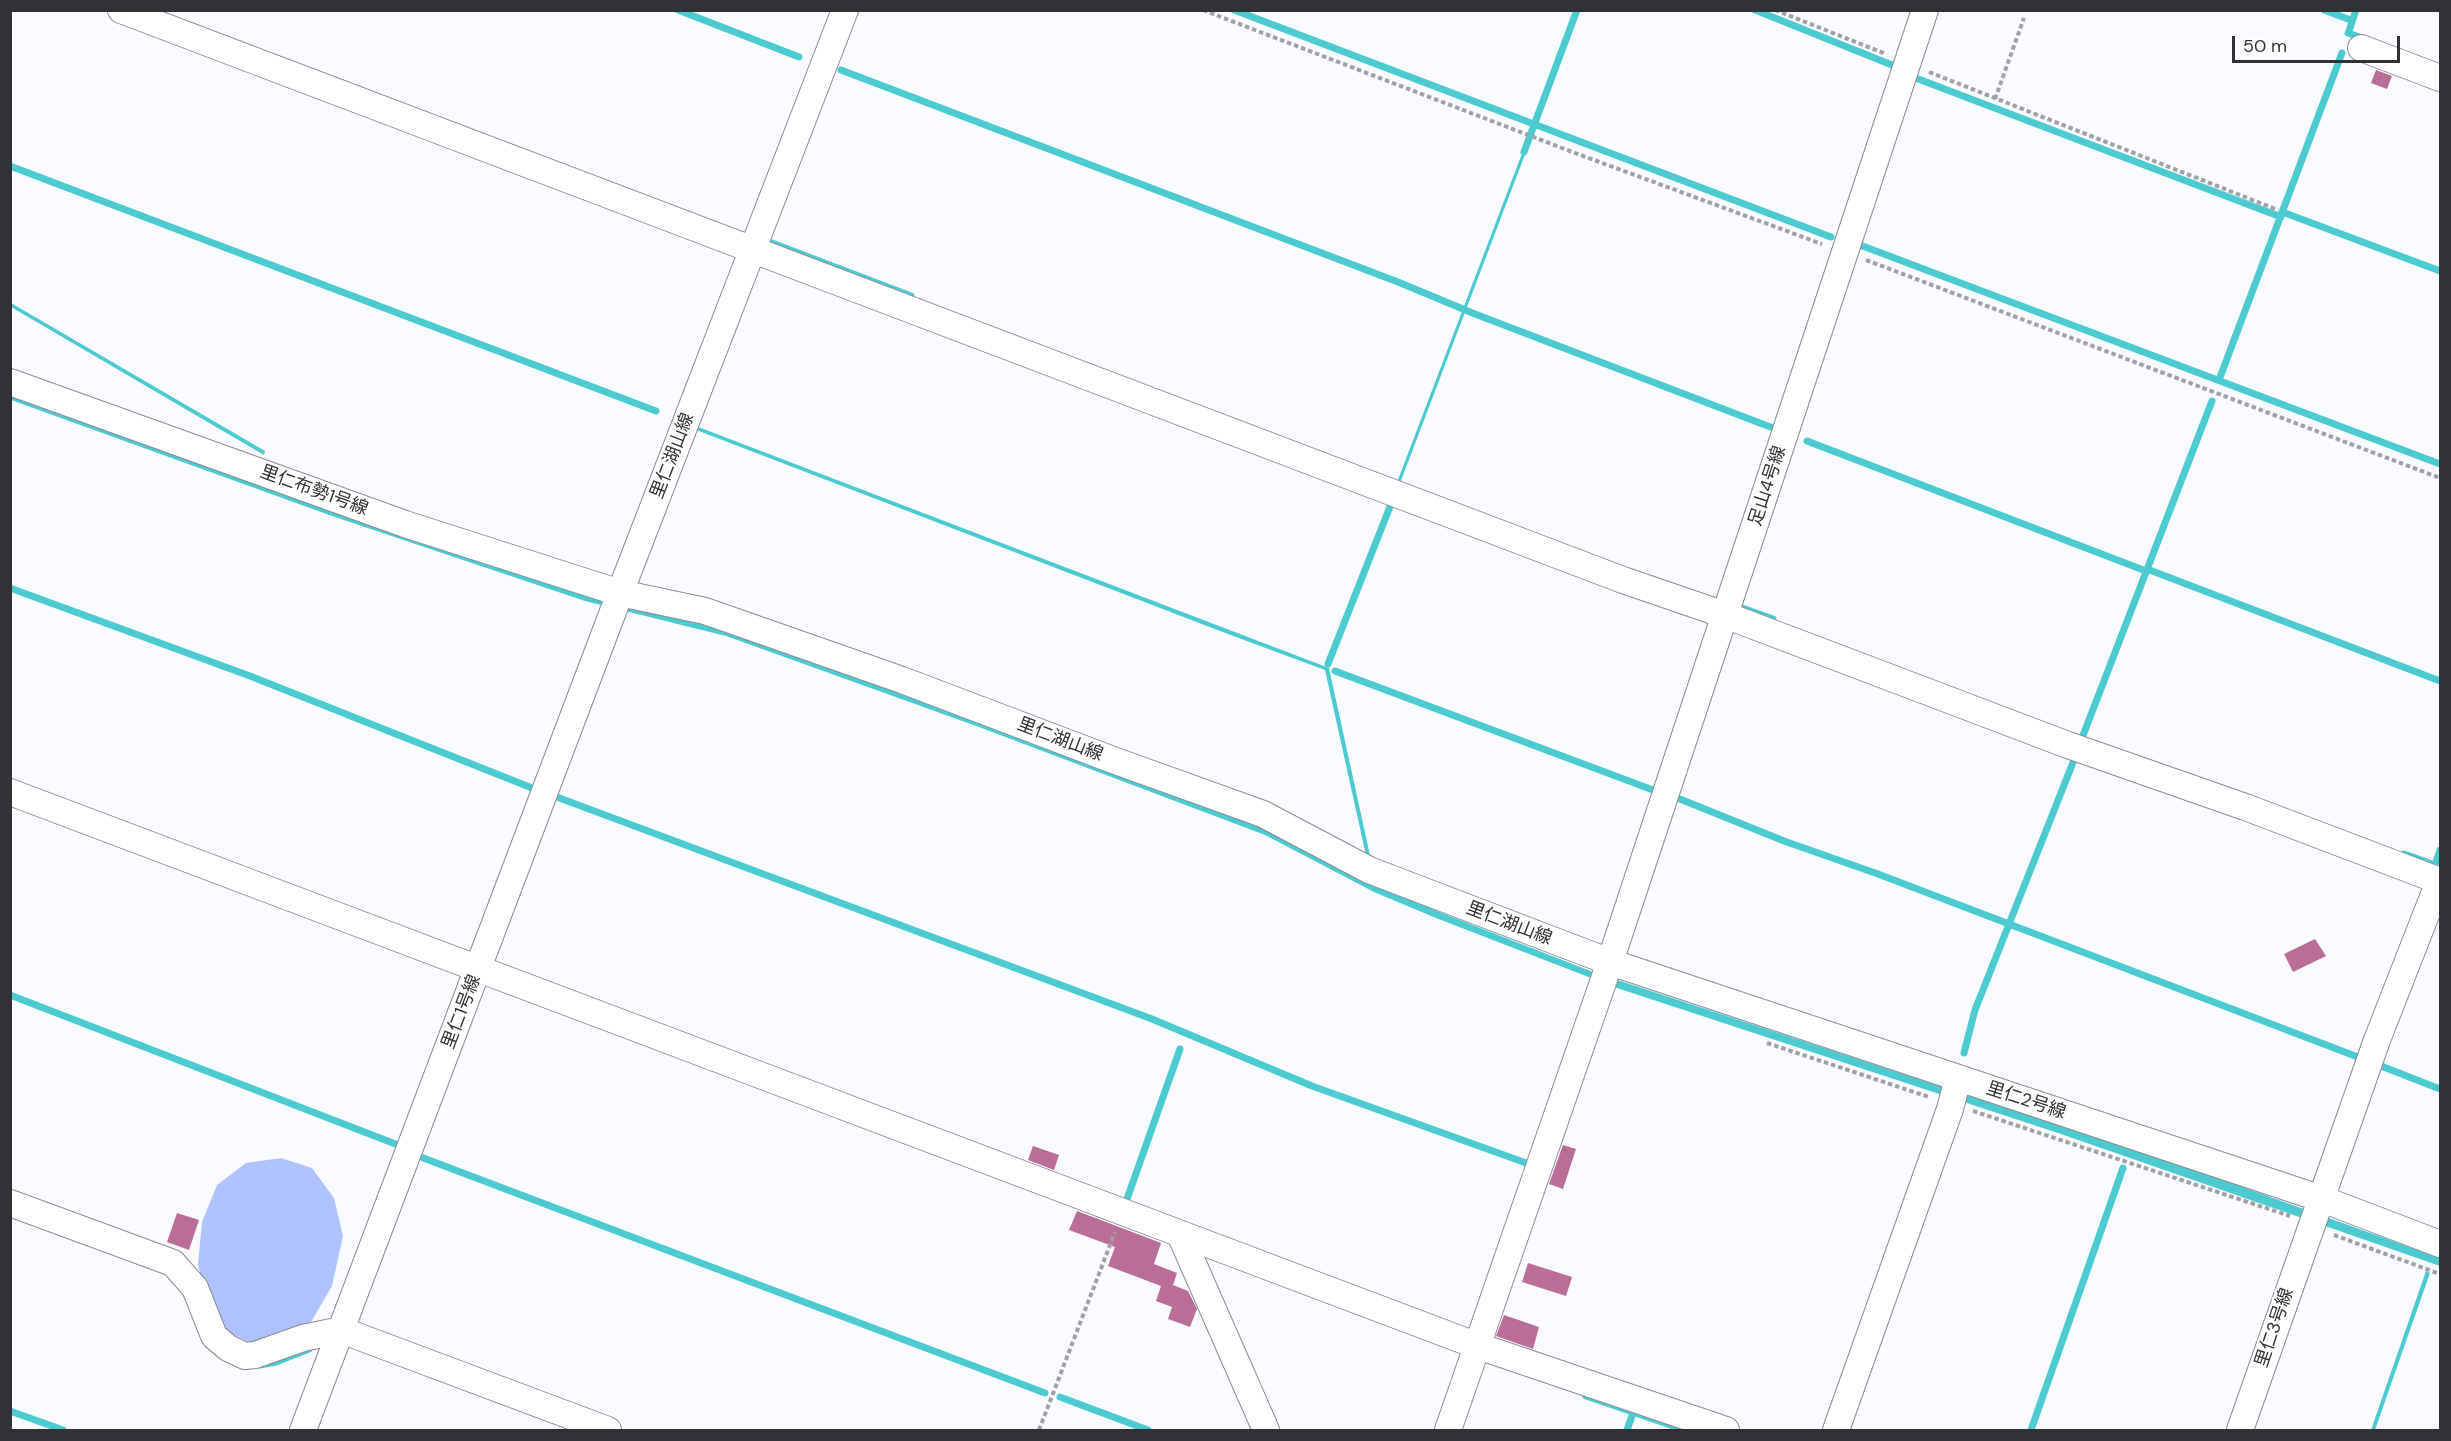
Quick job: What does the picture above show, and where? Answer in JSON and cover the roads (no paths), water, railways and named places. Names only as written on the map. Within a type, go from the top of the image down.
[{"type":"street","points":[[121,10],[1623,580],[1725,615],[2068,745],[2248,808],[2440,880]]},
{"type":"street","name":"里仁湖山線","points":[[845,10],[620,593],[705,611],[902,680],[1263,814],[1369,870],[1610,962]]},
{"type":"street","name":"足山4号線","points":[[1610,962],[1925,10]]},
{"type":"street","points":[[2361,48],[2440,78]]},
{"type":"street","name":"里仁布勢1号線","points":[[10,382],[405,524],[620,593]]},
{"type":"street","name":"里仁1号線","points":[[303,1431],[620,593]]},
{"type":"street","points":[[10,792],[1478,1346],[1726,1431]]},
{"type":"street","name":"里仁3号線","points":[[2240,1431],[2377,1040],[2440,880]]},
{"type":"street","points":[[1448,1431],[1610,962]]},
{"type":"street","name":"里仁2号線","points":[[1610,962],[2322,1199],[2440,1244]]},
{"type":"street","points":[[1836,1431],[1951,1104],[1958,1078]]},
{"type":"street","points":[[10,1203],[173,1263],[195,1288],[214,1336],[228,1348],[245,1356],[266,1352],[303,1338],[341,1330],[608,1431]]},
{"type":"street","points":[[1180,1234],[1266,1431]]},
{"type":"waterway","points":[[678,10],[799,57]]},
{"type":"waterway","points":[[1234,10],[1831,237]]},
{"type":"waterway","points":[[1524,152],[1577,10]]},
{"type":"waterway","points":[[1755,10],[1892,65]]},
{"type":"waterway","points":[[2324,10],[2348,19]]},
{"type":"waterway","points":[[2349,31],[2356,10]]},
{"type":"waterway","points":[[2348,33],[2365,39]]},
{"type":"waterway","points":[[2219,380],[2342,53]]},
{"type":"waterway","points":[[841,70],[1398,282],[1475,314],[1773,428]]},
{"type":"waterway","points":[[1911,83],[1913,77],[2281,217]]},
{"type":"waterway","points":[[10,166],[656,411]]},
{"type":"waterway","points":[[2285,213],[2440,271]]},
{"type":"waterway","points":[[772,243],[911,296]]},
{"type":"waterway","points":[[1860,245],[2440,464]]},
{"type":"waterway","points":[[2082,738],[2212,401]]},
{"type":"waterway","points":[[1807,441],[2146,571]]},
{"type":"waterway","points":[[1328,664],[1393,499]]},
{"type":"waterway","points":[[2147,569],[2440,681]]},
{"type":"waterway","points":[[10,588],[250,676],[537,790]]},
{"type":"waterway","points":[[1742,608],[1773,619]]},
{"type":"waterway","points":[[1335,671],[1653,790]]},
{"type":"waterway","points":[[1964,1053],[1975,1010],[2074,760]]},
{"type":"waterway","points":[[554,796],[1152,1019],[1312,1086],[1529,1164]]},
{"type":"waterway","points":[[1680,799],[1784,841],[1878,874],[2363,1059]]},
{"type":"waterway","points":[[2404,854],[2435,865],[2440,850]]},
{"type":"waterway","points":[[10,995],[398,1145]]},
{"type":"waterway","points":[[1127,1199],[1180,1049]]},
{"type":"waterway","points":[[2381,1066],[2440,1089]]},
{"type":"waterway","points":[[418,1156],[1045,1393]]},
{"type":"waterway","points":[[2031,1430],[2123,1168]]},
{"type":"waterway","points":[[260,1365],[276,1362],[309,1349]]},
{"type":"waterway","points":[[1586,1396],[1685,1430]]},
{"type":"waterway","points":[[1060,1397],[1148,1430]]},
{"type":"waterway","points":[[10,1411],[63,1430]]},
{"type":"waterway","points":[[1627,1430],[1633,1413]]}]
